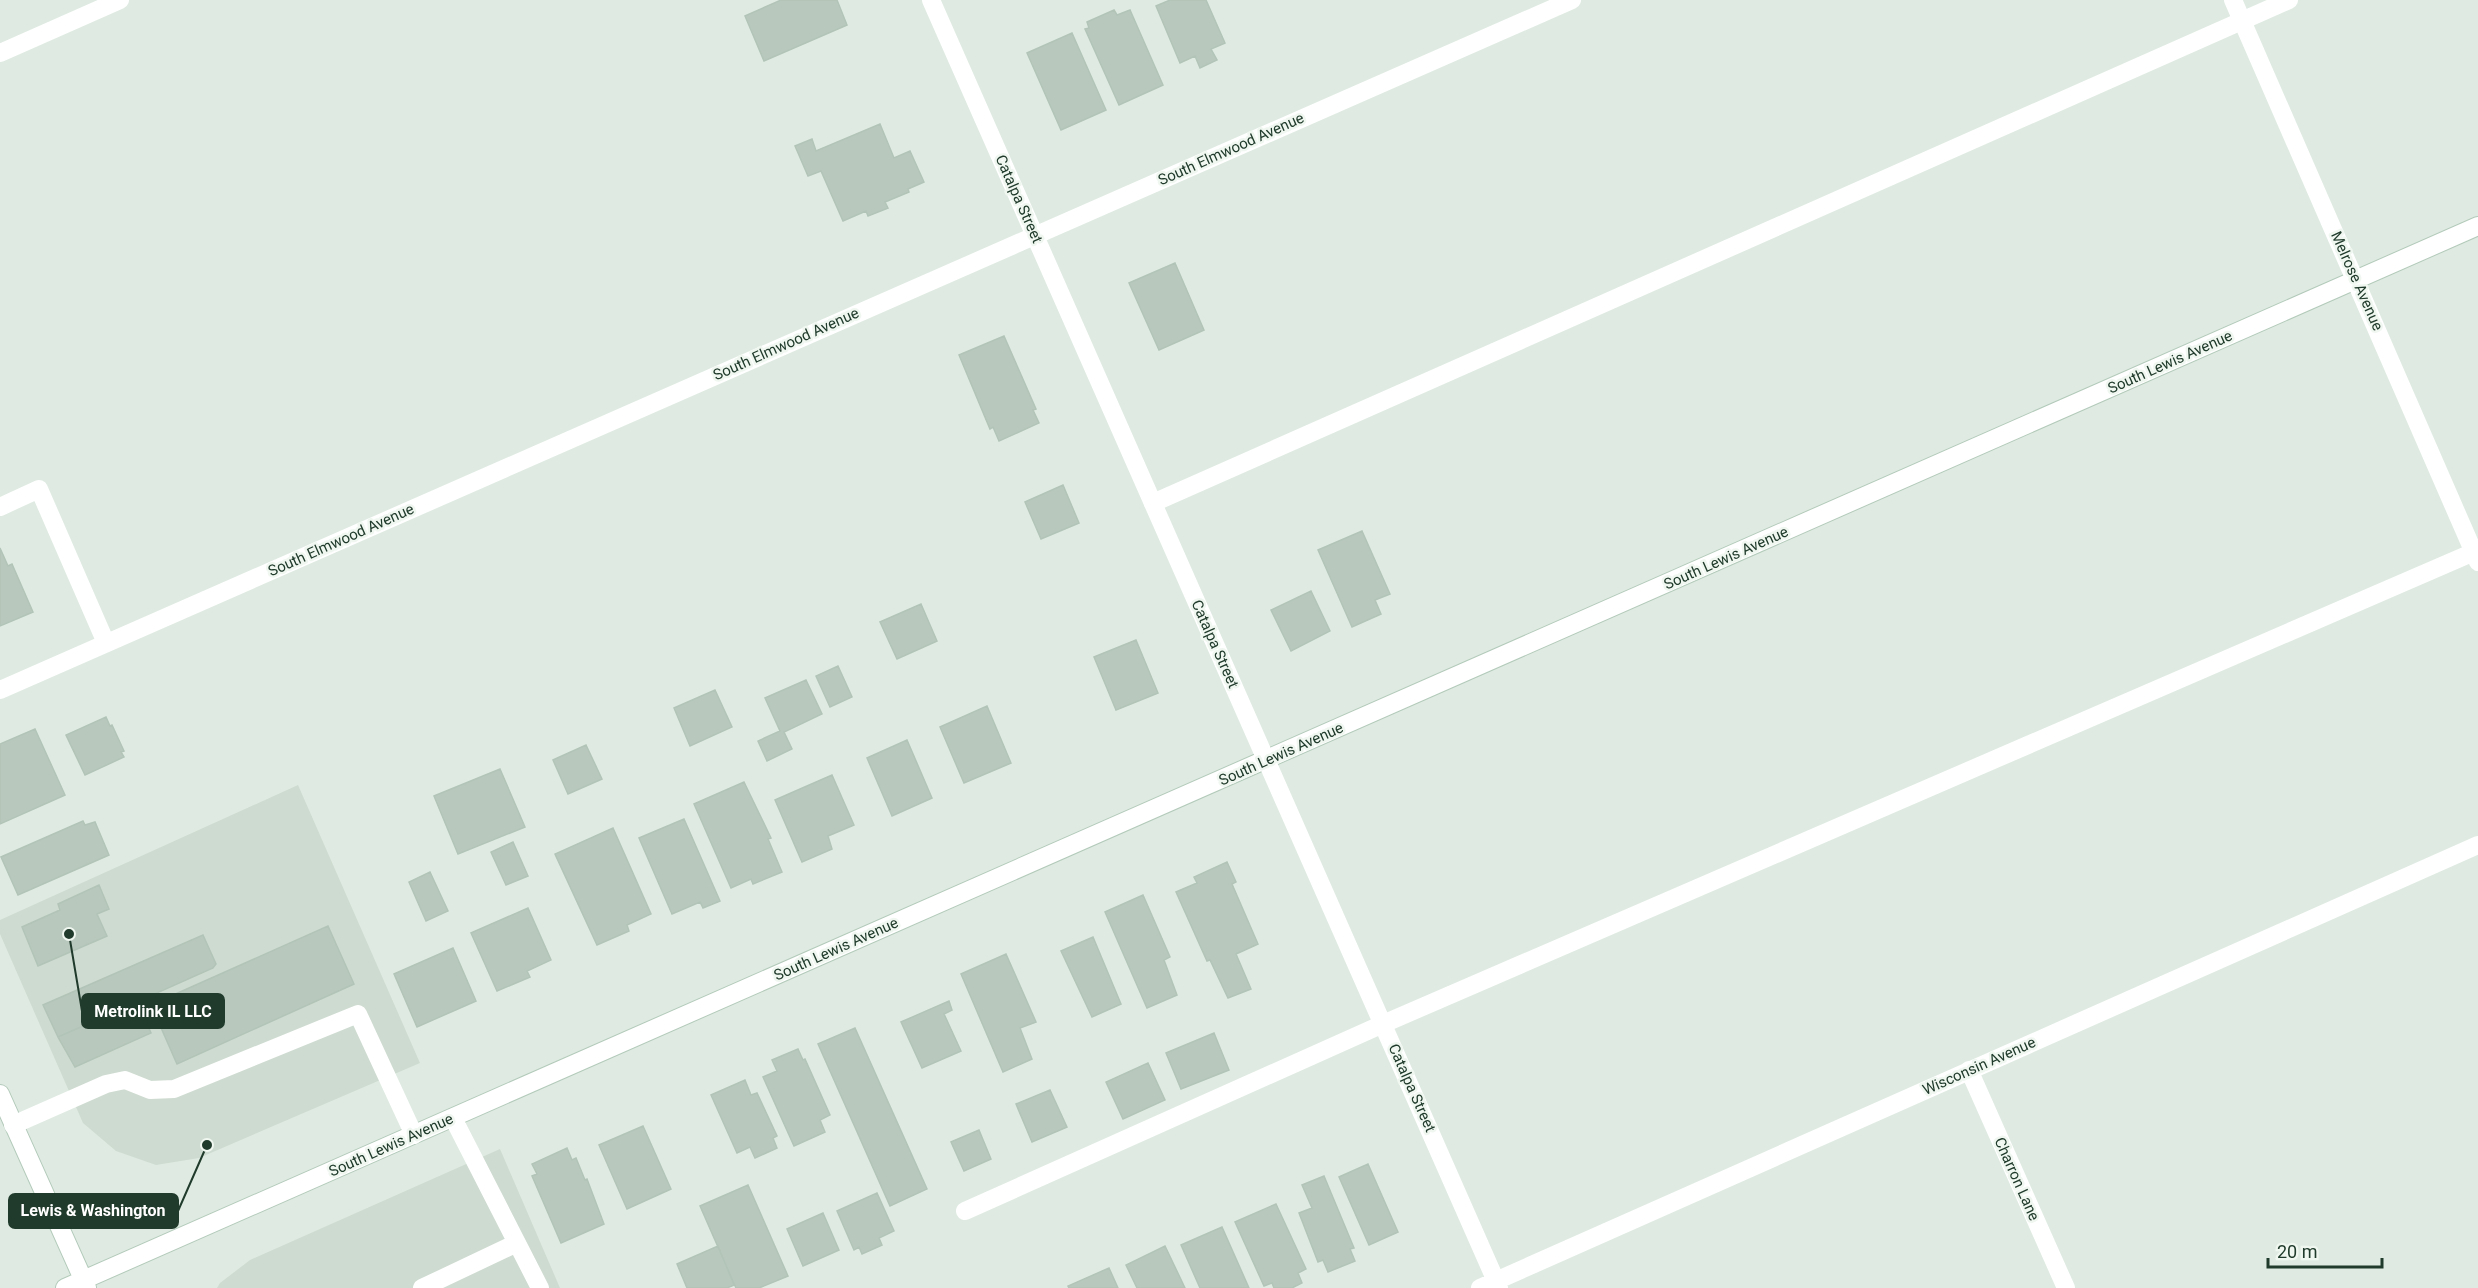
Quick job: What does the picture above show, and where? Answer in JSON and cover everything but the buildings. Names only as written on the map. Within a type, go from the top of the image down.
[{"type":"street","points":[[0,52],[120,0]]},
{"type":"street","name":"Catalpa Street","points":[[931,0],[1383,1024],[1492,1286]]},
{"type":"street","name":"South Elmwood Avenue","points":[[0,690],[1572,0]]},
{"type":"street","name":"Melrose Avenue","points":[[2233,0],[2476,557]]},
{"type":"street","points":[[1153,503],[2289,0]]},
{"type":"street","name":"South Lewis Avenue","points":[[65,1288],[85,1284],[414,1135],[2478,226]]},
{"type":"street","points":[[0,507],[39,489],[106,644]]},
{"type":"street","points":[[965,1211],[1383,1024],[2476,557]]},
{"type":"street","name":"Wisconsin Avenue","points":[[1492,1286],[1969,1070],[2478,845]]},
{"type":"street","points":[[14,1125],[106,1084],[125,1080],[150,1090],[174,1089],[358,1014],[414,1135]]},
{"type":"street","name":"Charron Lane","points":[[1969,1070],[2066,1288]]},
{"type":"street","points":[[0,1094],[85,1284]]},
{"type":"street","points":[[453,1118],[540,1288]]},
{"type":"street","points":[[422,1288],[517,1243]]},
{"type":"shaded area","points":[[298,785],[420,1063],[199,1158],[156,1165],[116,1151],[83,1123],[0,934],[0,920]]},
{"type":"shaded area","points":[[500,1149],[560,1288],[217,1288],[220,1283],[250,1260]]},
{"type":"place","name":"Metrolink IL LLC","points":[[69,934]]},
{"type":"place","name":"Lewis & Washington","points":[[207,1145]]}]
